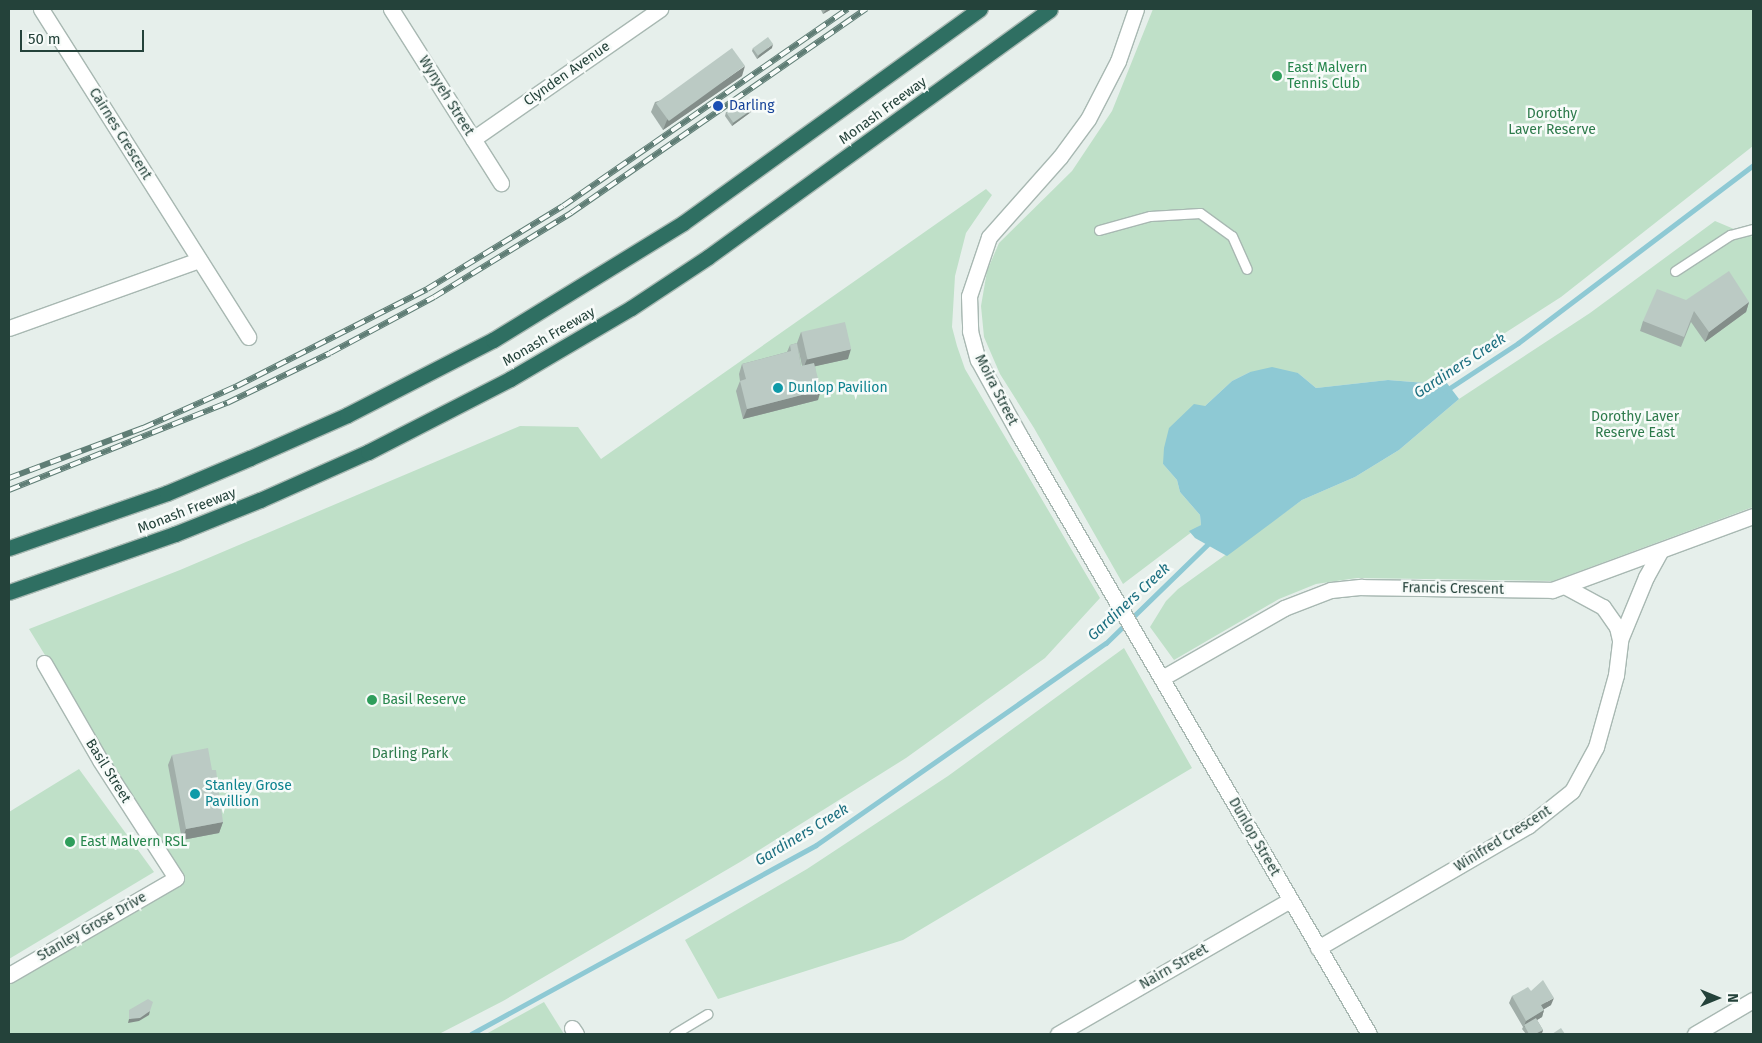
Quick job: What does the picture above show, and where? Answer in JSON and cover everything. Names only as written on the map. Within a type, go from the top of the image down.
[{"type":"highway","name":"Monash Freeway","points":[[9,548],[167,492],[250,458],[347,415],[493,340],[683,223],[980,9]]},
{"type":"highway","name":"Monash Freeway","points":[[9,592],[174,534],[276,493],[368,452],[510,379],[631,308],[708,257],[1050,9]]},
{"type":"street","name":"Cairnes Crescent","points":[[41,9],[248,337]]},
{"type":"street","name":"Wynyeh Street","points":[[391,9],[501,183]]},
{"type":"street","name":"Clynden Avenue","points":[[473,139],[660,9]]},
{"type":"street","name":"Moira Street","points":[[1136,9],[1103,92],[1060,157],[989,237],[969,296],[970,331],[978,360],[1139,639]]},
{"type":"street","points":[[9,328],[199,260]]},
{"type":"street","name":"Francis Crescent","points":[[1162,678],[1284,608],[1331,590],[1362,587],[1539,591],[1566,587],[1753,516]]},
{"type":"street","name":"Winifred Crescent","points":[[1318,948],[1528,826],[1572,791],[1596,747],[1616,675],[1620,640],[1641,587],[1660,552]]},
{"type":"street","points":[[1566,587],[1602,607],[1617,627],[1620,640]]},
{"type":"street","name":"Dunlop Street","points":[[1139,639],[1369,1034]]},
{"type":"street","name":"Basil Street","points":[[44,663],[176,878]]},
{"type":"street","name":"Stanley Grose Drive","points":[[9,975],[176,878]]},
{"type":"street","name":"Nairn Street","points":[[1058,1034],[1290,900]]},
{"type":"street","points":[[1695,1034],[1753,1000]]},
{"type":"lane","points":[[1099,230],[1150,216],[1200,213],[1232,236],[1247,269]]},
{"type":"lane","points":[[1674,271],[1730,235],[1753,229]]},
{"type":"lane","points":[[674,1034],[708,1014]]},
{"type":"green space","name":"Dorothy Laver Reserve","points":[[1153,9],[1753,9],[1753,146],[1561,297],[1427,383],[1388,380],[1316,388],[1298,373],[1250,372],[1232,381],[1205,406],[1163,464],[1177,480],[1180,492],[1200,515],[1201,525],[1123,584],[1034,428],[1000,374],[984,337],[981,306],[987,271],[999,243],[1072,171],[1112,111]]},
{"type":"green space","name":"Darling Park","points":[[986,189],[992,195],[966,233],[955,276],[952,327],[957,346],[965,369],[1100,598],[1045,658],[906,758],[740,862],[503,1001],[439,1034],[9,1034],[9,980],[179,874],[29,629],[180,570],[520,426],[578,427],[601,459]]},
{"type":"green space","name":"Dorothy Laver Reserve East","points":[[1715,221],[1753,237],[1753,507],[1553,581],[1357,578],[1316,584],[1279,599],[1174,660],[1150,627],[1166,601],[1178,589],[1302,500],[1355,477],[1399,450],[1459,399],[1590,313]]},
{"type":"green space","points":[[1124,648],[1192,768],[903,940],[718,999],[685,940],[807,869],[948,776]]},
{"type":"green space","name":"East Malvern RSL","points":[[79,769],[154,872],[9,959],[9,812]]},
{"type":"green space","points":[[544,1002],[564,1034],[486,1034]]},
{"type":"water","points":[[1272,367],[1298,373],[1316,388],[1388,380],[1426,383],[1440,374],[1459,399],[1399,450],[1355,477],[1302,500],[1227,556],[1195,538],[1189,531],[1201,525],[1200,515],[1180,492],[1177,480],[1163,464],[1164,448],[1169,428],[1194,404],[1205,406],[1232,381],[1250,372]]},
{"type":"building","points":[[768,37],[773,44],[758,55],[753,48]]},
{"type":"building","points":[[732,48],[745,66],[669,121],[656,103]]},
{"type":"building","points":[[746,99],[753,109],[733,123],[726,113]]},
{"type":"building","points":[[1729,271],[1749,302],[1709,332],[1694,311],[1684,337],[1643,321],[1657,289],[1686,300]]},
{"type":"building","points":[[845,322],[851,349],[807,359],[801,332]]},
{"type":"building","name":"Dunlop Pavilion","points":[[797,343],[801,366],[814,363],[821,390],[747,409],[740,381],[746,379],[742,364],[791,351],[790,345]]},
{"type":"building","name":"Stanley Grose Pavillion","points":[[208,748],[212,770],[216,770],[223,822],[186,829],[172,755]]},
{"type":"building","points":[[1543,980],[1554,998],[1541,1005],[1544,1010],[1526,1021],[1512,996],[1528,987],[1531,991]]},
{"type":"building","points":[[148,999],[153,1002],[150,1011],[140,1018],[129,1019],[129,1010]]},
{"type":"building","points":[[1536,1018],[1543,1030],[1535,1034],[1529,1034],[1524,1025]]},
{"type":"building","points":[[1561,1028],[1565,1034],[1552,1034]]},
{"type":"waterway","name":"Gardiners Creek","points":[[1445,391],[1518,343],[1753,165]]},
{"type":"waterway","name":"Gardiners Creek","points":[[471,1034],[816,845],[1106,643],[1210,542]]},
{"type":"railway","points":[[9,478],[143,428],[237,386],[427,289],[563,206],[848,9]]},
{"type":"railway","points":[[9,490],[227,403],[330,353],[434,297],[571,213],[866,9]]},
{"type":"place","name":"East Malvern Tennis Club","points":[[1277,76]]},
{"type":"place","name":"Darling","points":[[718,106]]},
{"type":"place","name":"Dunlop Pavilion","points":[[778,388]]},
{"type":"place","name":"Basil Reserve","points":[[372,700]]},
{"type":"place","name":"Stanley Grose Pavillion","points":[[195,794]]},
{"type":"place","name":"East Malvern RSL","points":[[70,842]]}]
